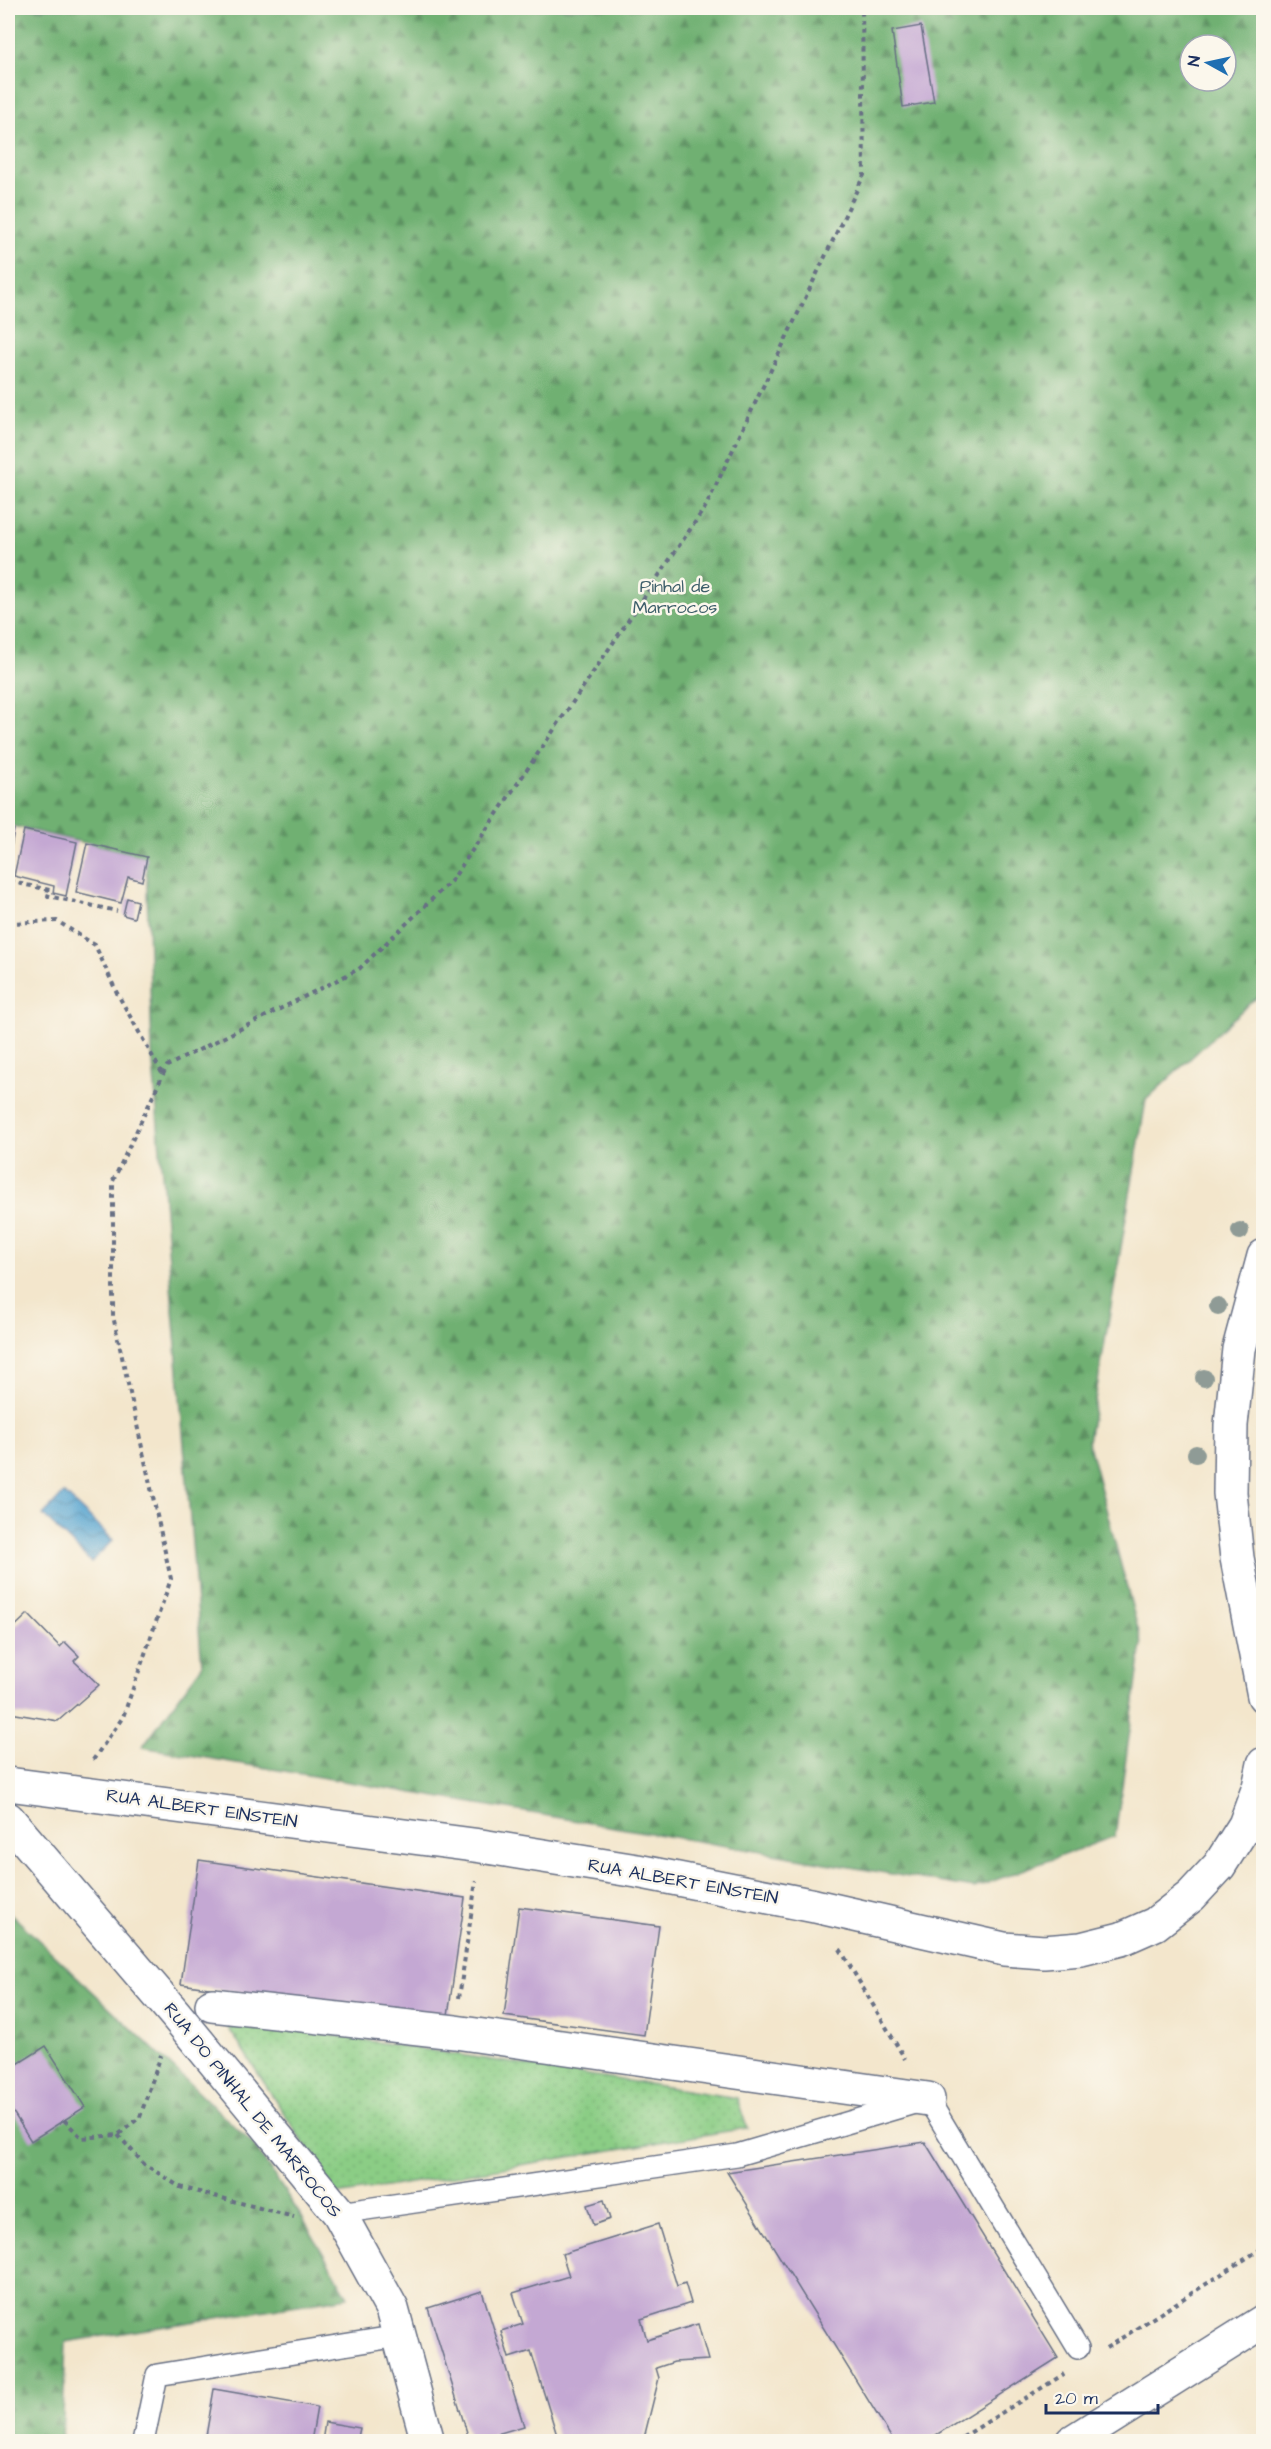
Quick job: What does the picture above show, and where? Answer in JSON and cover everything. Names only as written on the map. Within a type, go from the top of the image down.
[{"type":"street","points":[[1263,1256],[1239,1349],[1231,1425],[1230,1493],[1237,1558],[1263,1696]]},
{"type":"street","name":"RUA ALBERT EINSTEIN","points":[[8,1784],[481,1846],[637,1871],[815,1906],[1004,1949],[1044,1952],[1081,1949],[1121,1939],[1155,1924],[1191,1896],[1219,1866],[1245,1825],[1259,1787],[1263,1764]]},
{"type":"street","name":"RUA DO PINHAL DE MARROCOS","points":[[8,1819],[175,2014],[339,2213],[392,2309],[428,2442]]},
{"type":"street","points":[[212,2005],[455,2032],[928,2099]]},
{"type":"street","points":[[1071,2442],[1263,2321]]},
{"type":"lane","points":[[339,2213],[737,2155],[928,2099],[1078,2348]]},
{"type":"lane","points":[[143,2442],[157,2375],[399,2336]]},
{"type":"path","points":[[71,1791],[123,1718],[171,1579],[113,1316],[113,1181],[167,1066],[359,969],[452,880],[706,506],[864,175],[861,8]]},
{"type":"path","points":[[8,910],[12,882],[50,890],[48,896],[117,911]]},
{"type":"path","points":[[8,923],[57,921],[95,945],[117,993],[163,1075]]},
{"type":"path","points":[[455,2032],[481,1846]]},
{"type":"path","points":[[815,1906],[928,2099]]},
{"type":"path","points":[[64,2120],[82,2138],[117,2135],[140,2117],[175,2014]]},
{"type":"path","points":[[117,2135],[144,2164],[180,2187],[303,2219],[339,2213]]},
{"type":"green space","name":"Pinhal de Marrocos","points":[[8,8],[1263,8],[1263,994],[1252,1001],[1146,1100],[1088,1441],[1142,1644],[1115,1836],[974,1888],[142,1747],[202,1666],[152,1052],[146,857],[8,825]]},
{"type":"green space","points":[[8,1911],[253,2144],[303,2219],[348,2297],[66,2342],[62,2441],[8,2441]]},
{"type":"green space","points":[[222,2018],[737,2098],[747,2128],[337,2195]]},
{"type":"water","points":[[64,1493],[113,1540],[91,1562],[43,1515]]},
{"type":"building","points":[[921,26],[934,102],[903,107],[892,31]]},
{"type":"building","points":[[8,828],[14,829],[9,861],[8,861]]},
{"type":"building","points":[[24,830],[77,842],[66,896],[53,893],[54,886],[14,876]]},
{"type":"building","points":[[87,843],[147,857],[142,881],[128,877],[121,903],[76,892]]},
{"type":"building","points":[[127,898],[138,901],[134,918],[123,915]]},
{"type":"building","points":[[28,1614],[60,1647],[65,1642],[79,1656],[74,1661],[99,1685],[58,1721],[10,1713],[8,1710],[8,1633]]},
{"type":"building","points":[[199,1860],[465,1898],[447,2022],[181,1984]]},
{"type":"building","points":[[519,1907],[659,1926],[644,2035],[504,2016]]},
{"type":"building","points":[[46,2046],[85,2107],[31,2141],[8,2104],[8,2070]]},
{"type":"building","points":[[925,2142],[1058,2358],[925,2442],[894,2442],[727,2172]]},
{"type":"building","points":[[604,2200],[610,2219],[593,2225],[587,2205]]},
{"type":"building","points":[[658,2224],[677,2286],[685,2283],[691,2303],[641,2319],[647,2340],[698,2324],[708,2360],[674,2362],[656,2368],[659,2378],[643,2442],[559,2442],[531,2351],[509,2358],[501,2331],[523,2324],[513,2293],[569,2276],[562,2254]]},
{"type":"building","points":[[482,2291],[524,2426],[470,2442],[428,2308]]},
{"type":"building","points":[[214,2389],[317,2407],[311,2442],[205,2442]]},
{"type":"building","points":[[325,2422],[360,2428],[357,2442],[322,2442]]}]
